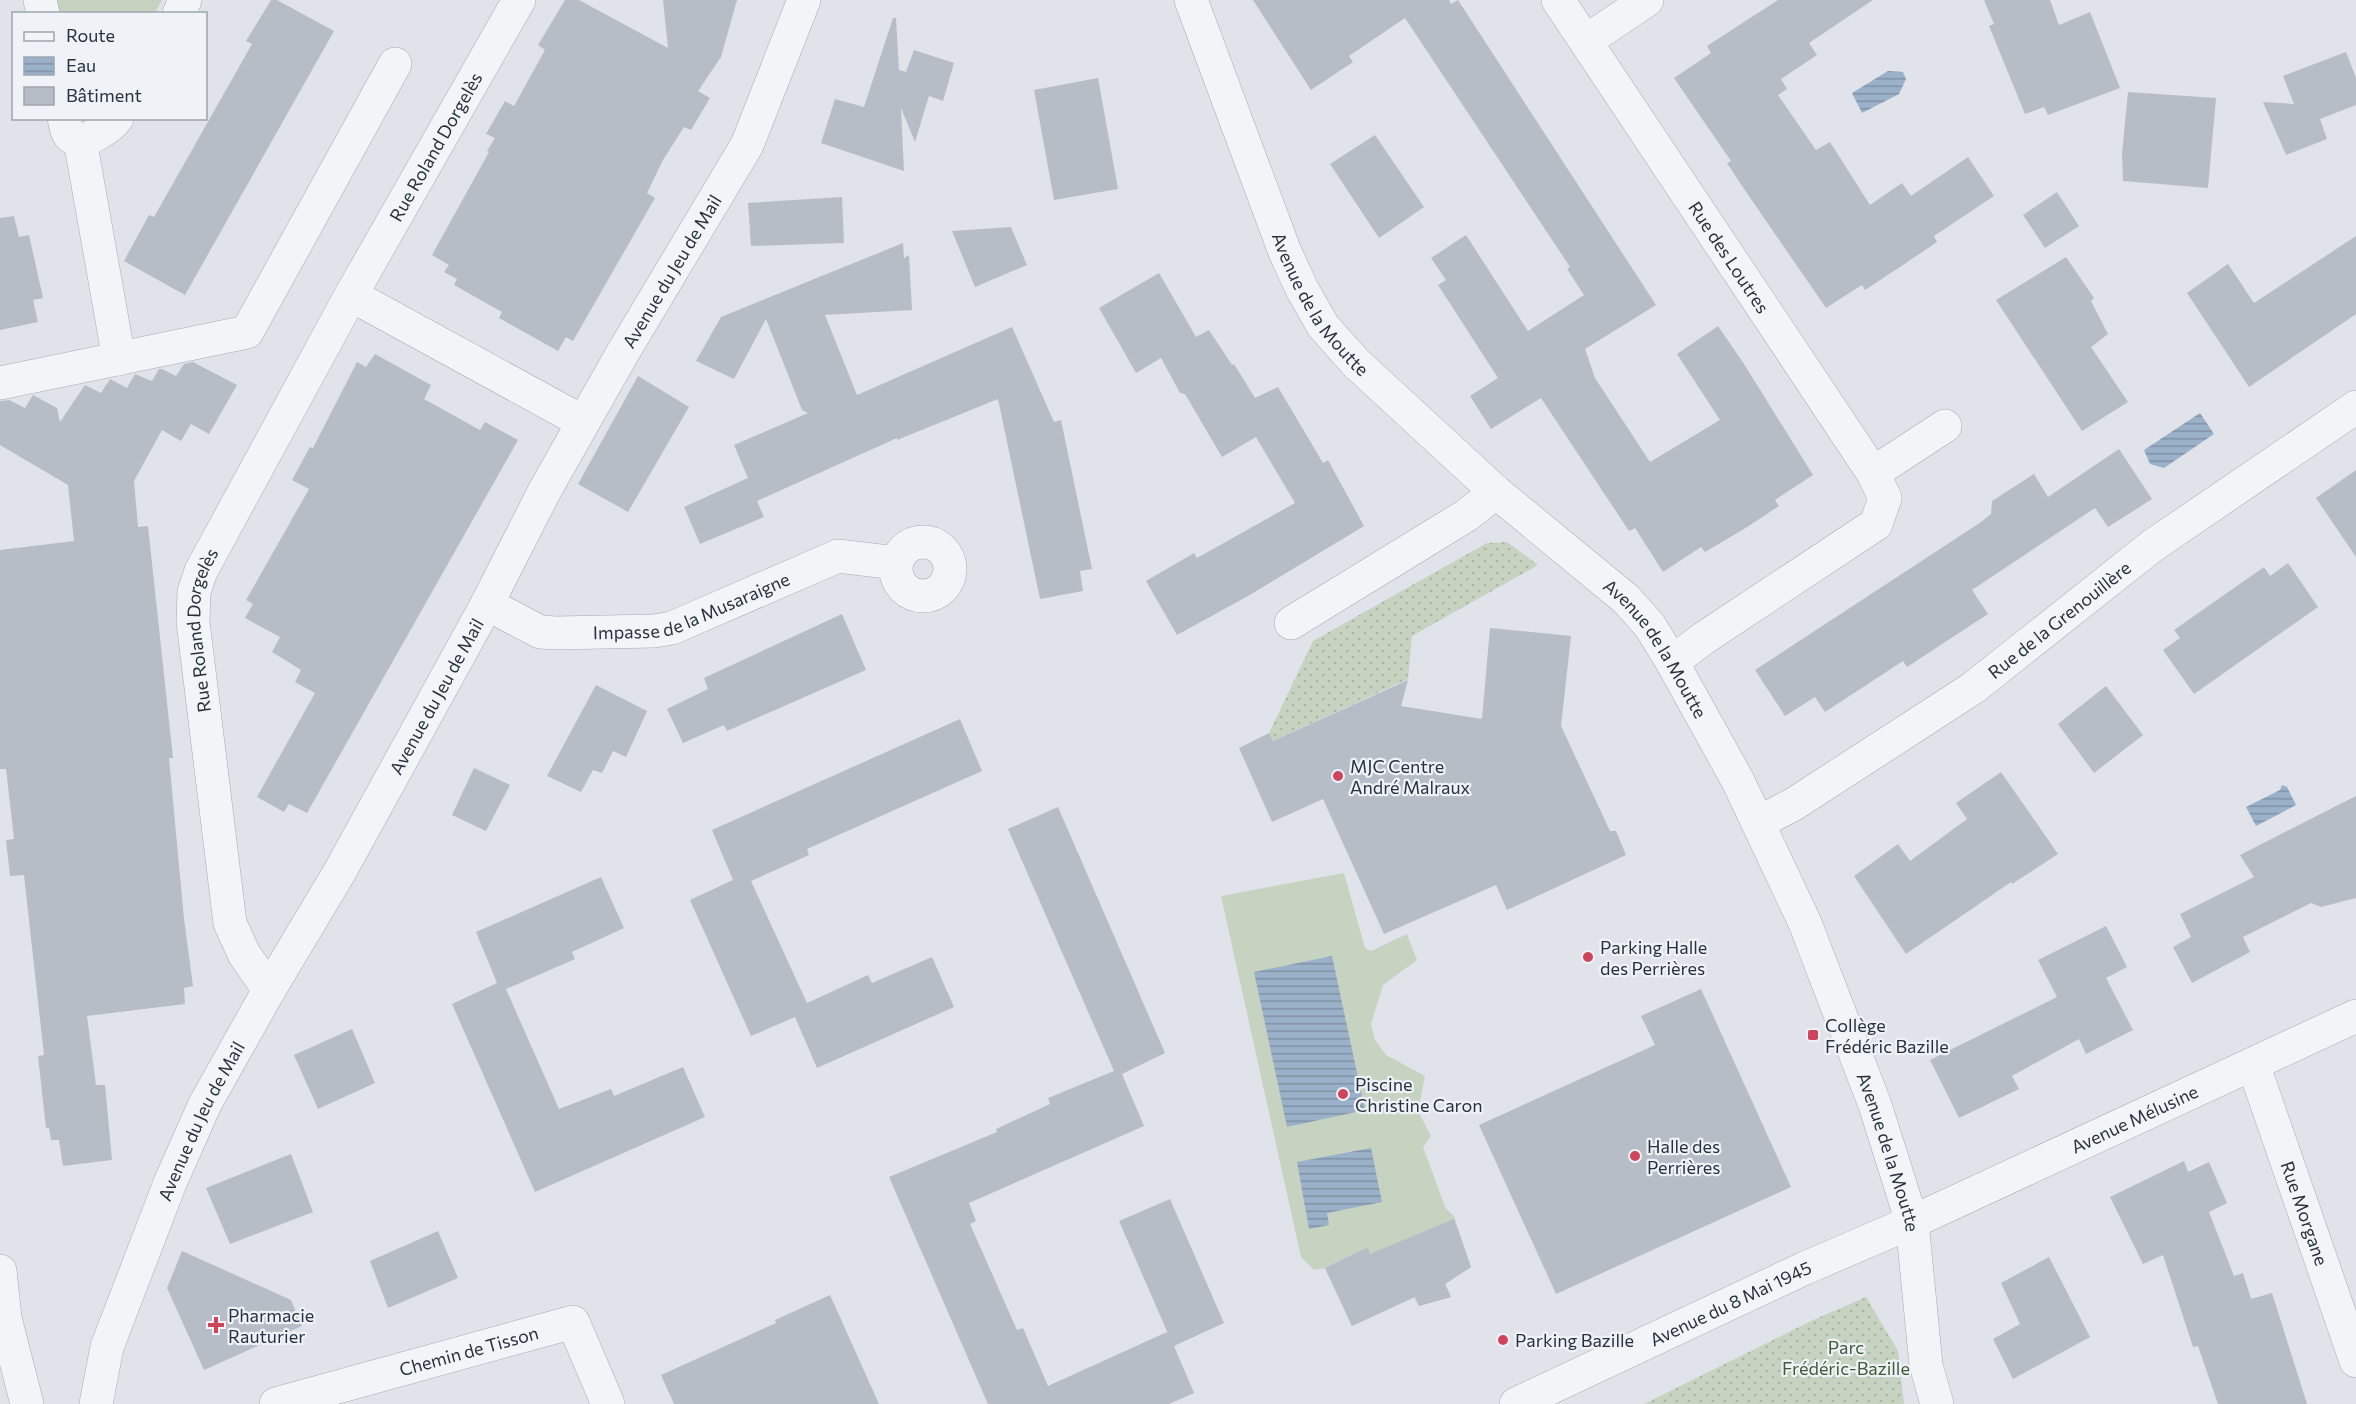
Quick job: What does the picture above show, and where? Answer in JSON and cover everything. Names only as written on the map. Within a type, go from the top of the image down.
[{"type":"street","name":"Rue Roland Dorgelès","points":[[269,990],[243,954],[230,923],[193,622],[194,592],[201,571],[351,295],[519,0]]},
{"type":"street","name":"Avenue du Jeu de Mail","points":[[96,1404],[107,1347],[170,1183],[205,1104],[269,990],[326,896],[487,604],[545,490],[583,422],[747,145],[804,0]]},
{"type":"street","name":"Avenue de la Moutte","points":[[1191,0],[1285,252],[1302,290],[1323,326],[1356,363],[1496,492],[1626,599],[1650,626],[1738,781],[1805,923],[1875,1105],[1912,1222],[1926,1365],[1937,1404]]},
{"type":"street","name":"Rue des Loutres","points":[[1558,0],[1873,473],[1885,498],[1876,524],[1704,638],[1672,662]]},
{"type":"street","points":[[1586,41],[1647,0]]},
{"type":"street","points":[[0,383],[247,332],[395,64]]},
{"type":"street","points":[[115,120],[106,130],[72,129],[119,358]]},
{"type":"street","points":[[351,295],[583,422]]},
{"type":"street","name":"Rue de la Grenouillère","points":[[1758,823],[1794,804],[1973,687],[2152,546],[2356,407]]},
{"type":"street","points":[[1873,473],[1945,426]]},
{"type":"street","points":[[1291,623],[1467,515],[1496,492]]},
{"type":"street","name":"Impasse de la Musaraigne","points":[[487,604],[540,632],[654,631],[672,628],[838,556],[896,563]]},
{"type":"street","name":"Avenue Mélusine","points":[[1912,1222],[2356,1016]]},
{"type":"street","name":"Rue Morgane","points":[[2253,1064],[2356,1361]]},
{"type":"street","name":"Avenue du 8 Mai 1945","points":[[1516,1404],[1803,1269],[1912,1222]]},
{"type":"street","points":[[1,1286],[5,1318],[27,1404]]},
{"type":"street","name":"Chemin de Tisson","points":[[276,1404],[573,1322],[608,1404]]},
{"type":"green space","points":[[56,0],[162,0],[155,12],[59,12]]},
{"type":"green space","points":[[1507,542],[1538,565],[1412,636],[1408,679],[1273,741],[1269,733],[1313,641],[1487,543]]},
{"type":"green space","name":"Piscine Christine Caron","points":[[1344,873],[1365,948],[1371,951],[1407,934],[1417,960],[1383,985],[1371,1024],[1375,1040],[1386,1055],[1425,1076],[1418,1111],[1431,1136],[1423,1147],[1446,1209],[1454,1216],[1471,1267],[1445,1284],[1451,1297],[1419,1306],[1414,1297],[1352,1326],[1325,1268],[1314,1270],[1301,1257],[1221,896]]},
{"type":"green space","name":"Parc Frédéric-Bazille","points":[[1866,1297],[1898,1351],[1904,1404],[1644,1404],[1811,1321]]},
{"type":"water","points":[[1888,71],[1903,72],[1906,79],[1899,94],[1862,113],[1852,93]]},
{"type":"water","points":[[2200,413],[2214,434],[2164,468],[2150,464],[2144,450]]},
{"type":"water","points":[[2282,785],[2287,787],[2296,805],[2256,826],[2246,807],[2280,790]]},
{"type":"water","points":[[1332,956],[1365,1110],[1287,1127],[1254,972]]},
{"type":"water","points":[[1371,1148],[1382,1202],[1327,1213],[1329,1225],[1309,1229],[1297,1162]]},
{"type":"building","points":[[271,0],[277,0],[334,31],[185,295],[124,261],[149,215],[154,217],[252,44],[246,41]]},
{"type":"building","points":[[565,0],[579,0],[668,48],[663,0],[737,0],[721,57],[698,91],[710,98],[691,130],[684,127],[663,160],[647,193],[655,198],[573,341],[566,337],[558,351],[499,318],[502,312],[454,285],[457,279],[444,272],[449,265],[432,255],[489,152],[487,151],[495,138],[486,134],[505,101],[514,106],[545,50],[538,45]]},
{"type":"building","points":[[1253,0],[1449,0],[1451,4],[1458,0],[1656,305],[1585,349],[1595,378],[1650,462],[1720,420],[1677,354],[1718,326],[1813,475],[1775,500],[1779,506],[1744,529],[1705,552],[1701,547],[1663,572],[1635,528],[1629,531],[1541,398],[1491,429],[1470,396],[1498,378],[1438,285],[1446,280],[1431,258],[1466,235],[1528,331],[1584,295],[1567,269],[1570,267],[1405,18],[1349,56],[1353,62],[1311,90]]},
{"type":"building","points":[[1778,0],[1873,0],[1809,43],[1817,55],[1781,79],[1787,89],[1778,95],[1816,150],[1830,142],[1870,205],[1902,183],[1911,196],[1968,157],[1994,196],[1934,236],[1937,242],[1903,265],[1865,290],[1862,285],[1826,308],[1740,183],[1727,163],[1731,161],[1674,78],[1711,53],[1707,46]]},
{"type":"building","points":[[1984,0],[2050,0],[2059,25],[2090,12],[2120,88],[2048,115],[2044,107],[2025,114],[1989,26],[1994,24]]},
{"type":"building","points":[[893,18],[896,18],[899,70],[906,72],[914,50],[954,63],[943,101],[929,96],[915,142],[901,108],[904,171],[821,143],[835,99],[864,107]]},
{"type":"building","points":[[2346,52],[2356,78],[2356,105],[2320,119],[2327,139],[2286,155],[2263,102],[2294,104],[2283,76]]},
{"type":"building","points":[[1098,78],[1118,189],[1054,200],[1034,90]]},
{"type":"building","points":[[2128,92],[2216,98],[2208,188],[2123,181],[2122,154]]},
{"type":"building","points":[[1375,135],[1424,207],[1379,238],[1330,164]]},
{"type":"building","points":[[2057,192],[2079,226],[2045,248],[2023,215]]},
{"type":"building","points":[[842,197],[844,243],[751,246],[748,203]]},
{"type":"building","points":[[14,216],[19,237],[29,235],[43,298],[33,300],[38,322],[0,330],[0,218]]},
{"type":"building","points":[[1011,227],[1027,265],[975,287],[952,231]]},
{"type":"building","points":[[2356,236],[2356,314],[2249,387],[2187,293],[2228,264],[2254,303]]},
{"type":"building","points":[[903,243],[904,258],[909,255],[912,310],[825,315],[857,395],[1012,327],[1054,422],[1061,420],[1092,569],[1080,571],[1083,591],[1040,599],[998,399],[897,440],[897,438],[757,501],[764,517],[700,544],[684,507],[748,478],[734,445],[808,413],[802,410],[766,319],[734,379],[696,361],[721,317]]},
{"type":"building","points":[[2066,257],[2094,298],[2091,301],[2108,334],[2091,347],[2128,402],[2082,431],[1996,300]]},
{"type":"building","points":[[1159,273],[1196,337],[1209,330],[1255,398],[1278,387],[1323,463],[1328,460],[1364,526],[1248,596],[1177,635],[1146,581],[1194,553],[1197,558],[1295,503],[1256,437],[1222,457],[1185,394],[1180,393],[1161,358],[1136,373],[1099,308]]},
{"type":"building","points":[[375,354],[431,385],[424,399],[480,430],[485,422],[518,440],[307,813],[289,804],[284,812],[257,797],[315,693],[295,682],[301,670],[272,652],[280,637],[245,618],[253,604],[246,600],[309,489],[292,480],[310,447],[313,448],[357,362],[366,367]]},
{"type":"building","points":[[193,362],[237,385],[209,434],[191,424],[181,441],[162,430],[134,481],[138,527],[148,526],[173,758],[169,758],[184,919],[193,986],[184,988],[185,1004],[87,1016],[96,1085],[105,1085],[112,1160],[63,1166],[59,1140],[51,1140],[49,1128],[46,1128],[38,1056],[44,1055],[24,875],[10,876],[6,840],[14,839],[6,769],[0,769],[0,550],[74,541],[68,485],[0,445],[0,401],[9,400],[25,408],[33,395],[57,408],[60,422],[85,385],[101,393],[110,379],[127,388],[135,374],[152,381],[159,369],[176,376],[184,364]]},
{"type":"building","points":[[638,376],[689,407],[628,512],[578,484]]},
{"type":"building","points":[[2119,449],[2152,499],[2108,527],[2095,508],[1972,590],[1988,614],[1907,667],[1903,661],[1825,712],[1815,697],[1785,716],[1755,670],[1981,522],[1991,514],[1992,501],[2034,474],[2048,497]]},
{"type":"building","points":[[2356,470],[2356,557],[2316,498]]},
{"type":"building","points":[[2288,563],[2318,607],[2194,694],[2163,650],[2180,638],[2174,630],[2264,567],[2270,576]]},
{"type":"building","points":[[842,614],[866,670],[727,731],[724,725],[683,743],[667,709],[708,689],[704,678]]},
{"type":"building","name":"MJC Centre André Malraux","points":[[1490,628],[1571,636],[1561,726],[1610,831],[1616,831],[1626,855],[1507,910],[1496,885],[1384,934],[1323,799],[1272,822],[1239,748],[1269,733],[1273,741],[1408,680],[1401,706],[1482,719]]},
{"type":"building","points":[[596,685],[647,711],[626,757],[613,751],[602,773],[593,770],[581,792],[547,776]]},
{"type":"building","points":[[2106,686],[2143,735],[2094,773],[2058,724]]},
{"type":"building","points":[[960,719],[982,771],[807,849],[809,855],[751,881],[807,1003],[868,975],[872,983],[932,957],[954,1007],[817,1068],[795,1017],[751,1036],[690,900],[733,880],[712,830]]},
{"type":"building","points":[[474,768],[510,785],[486,831],[452,815]]},
{"type":"building","points":[[2001,772],[2058,854],[2012,884],[2011,882],[1906,954],[1854,876],[1898,844],[1910,861],[1967,819],[1956,803]]},
{"type":"building","points":[[2356,796],[2356,898],[2321,907],[2311,903],[2243,937],[2250,952],[2192,983],[2173,947],[2191,937],[2180,914],[2254,877],[2240,855]]},
{"type":"building","points":[[1058,807],[1165,1053],[1122,1074],[1144,1126],[969,1203],[976,1221],[970,1224],[1017,1330],[1023,1328],[1048,1386],[1167,1332],[1169,1336],[1119,1221],[1170,1199],[1224,1323],[1174,1346],[1194,1393],[1169,1404],[988,1404],[889,1177],[997,1132],[996,1129],[1050,1104],[1048,1098],[1114,1071],[1008,829]]},
{"type":"building","points":[[601,877],[624,928],[572,952],[575,959],[506,989],[559,1109],[611,1089],[614,1096],[683,1067],[705,1117],[535,1192],[452,1004],[497,983],[476,932]]},
{"type":"building","points":[[2106,926],[2127,967],[2106,978],[2133,1030],[2086,1054],[2079,1039],[2012,1076],[2019,1089],[1959,1118],[1930,1060],[2057,997],[2038,960]]},
{"type":"building","name":"Halle des Perrières","points":[[1701,989],[1791,1187],[1556,1294],[1479,1125],[1655,1045],[1641,1016]]},
{"type":"building","points":[[352,1029],[375,1083],[318,1109],[294,1055]]},
{"type":"building","points":[[291,1154],[313,1212],[230,1244],[206,1188]]},
{"type":"building","points":[[2184,1161],[2188,1172],[2209,1162],[2227,1203],[2209,1212],[2234,1276],[2243,1273],[2251,1299],[2272,1293],[2307,1404],[2218,1404],[2198,1346],[2193,1347],[2163,1255],[2143,1264],[2110,1197]]},
{"type":"building","points":[[1454,1219],[1471,1267],[1445,1284],[1451,1297],[1419,1306],[1415,1297],[1352,1326],[1325,1268],[1368,1247],[1370,1254]]},
{"type":"building","points":[[438,1231],[458,1278],[388,1308],[370,1261]]},
{"type":"building","points":[[182,1251],[291,1300],[302,1326],[204,1370],[167,1288]]},
{"type":"building","points":[[2049,1257],[2090,1337],[2013,1379],[1993,1339],[2020,1324],[2001,1283]]},
{"type":"building","points":[[830,1295],[879,1404],[674,1404],[661,1375],[776,1323],[775,1320]]},
{"type":"place","name":"MJC Centre André Malraux","points":[[1338,776]]},
{"type":"place","name":"Parking Halle des Perrières","points":[[1588,957]]},
{"type":"place","name":"Collège Frédéric Bazille","points":[[1813,1035]]},
{"type":"place","name":"Piscine Christine Caron","points":[[1343,1094]]},
{"type":"place","name":"Halle des Perrières","points":[[1635,1156]]},
{"type":"place","name":"Pharmacie Rauturier","points":[[216,1325]]},
{"type":"place","name":"Parking Bazille","points":[[1503,1340]]}]
